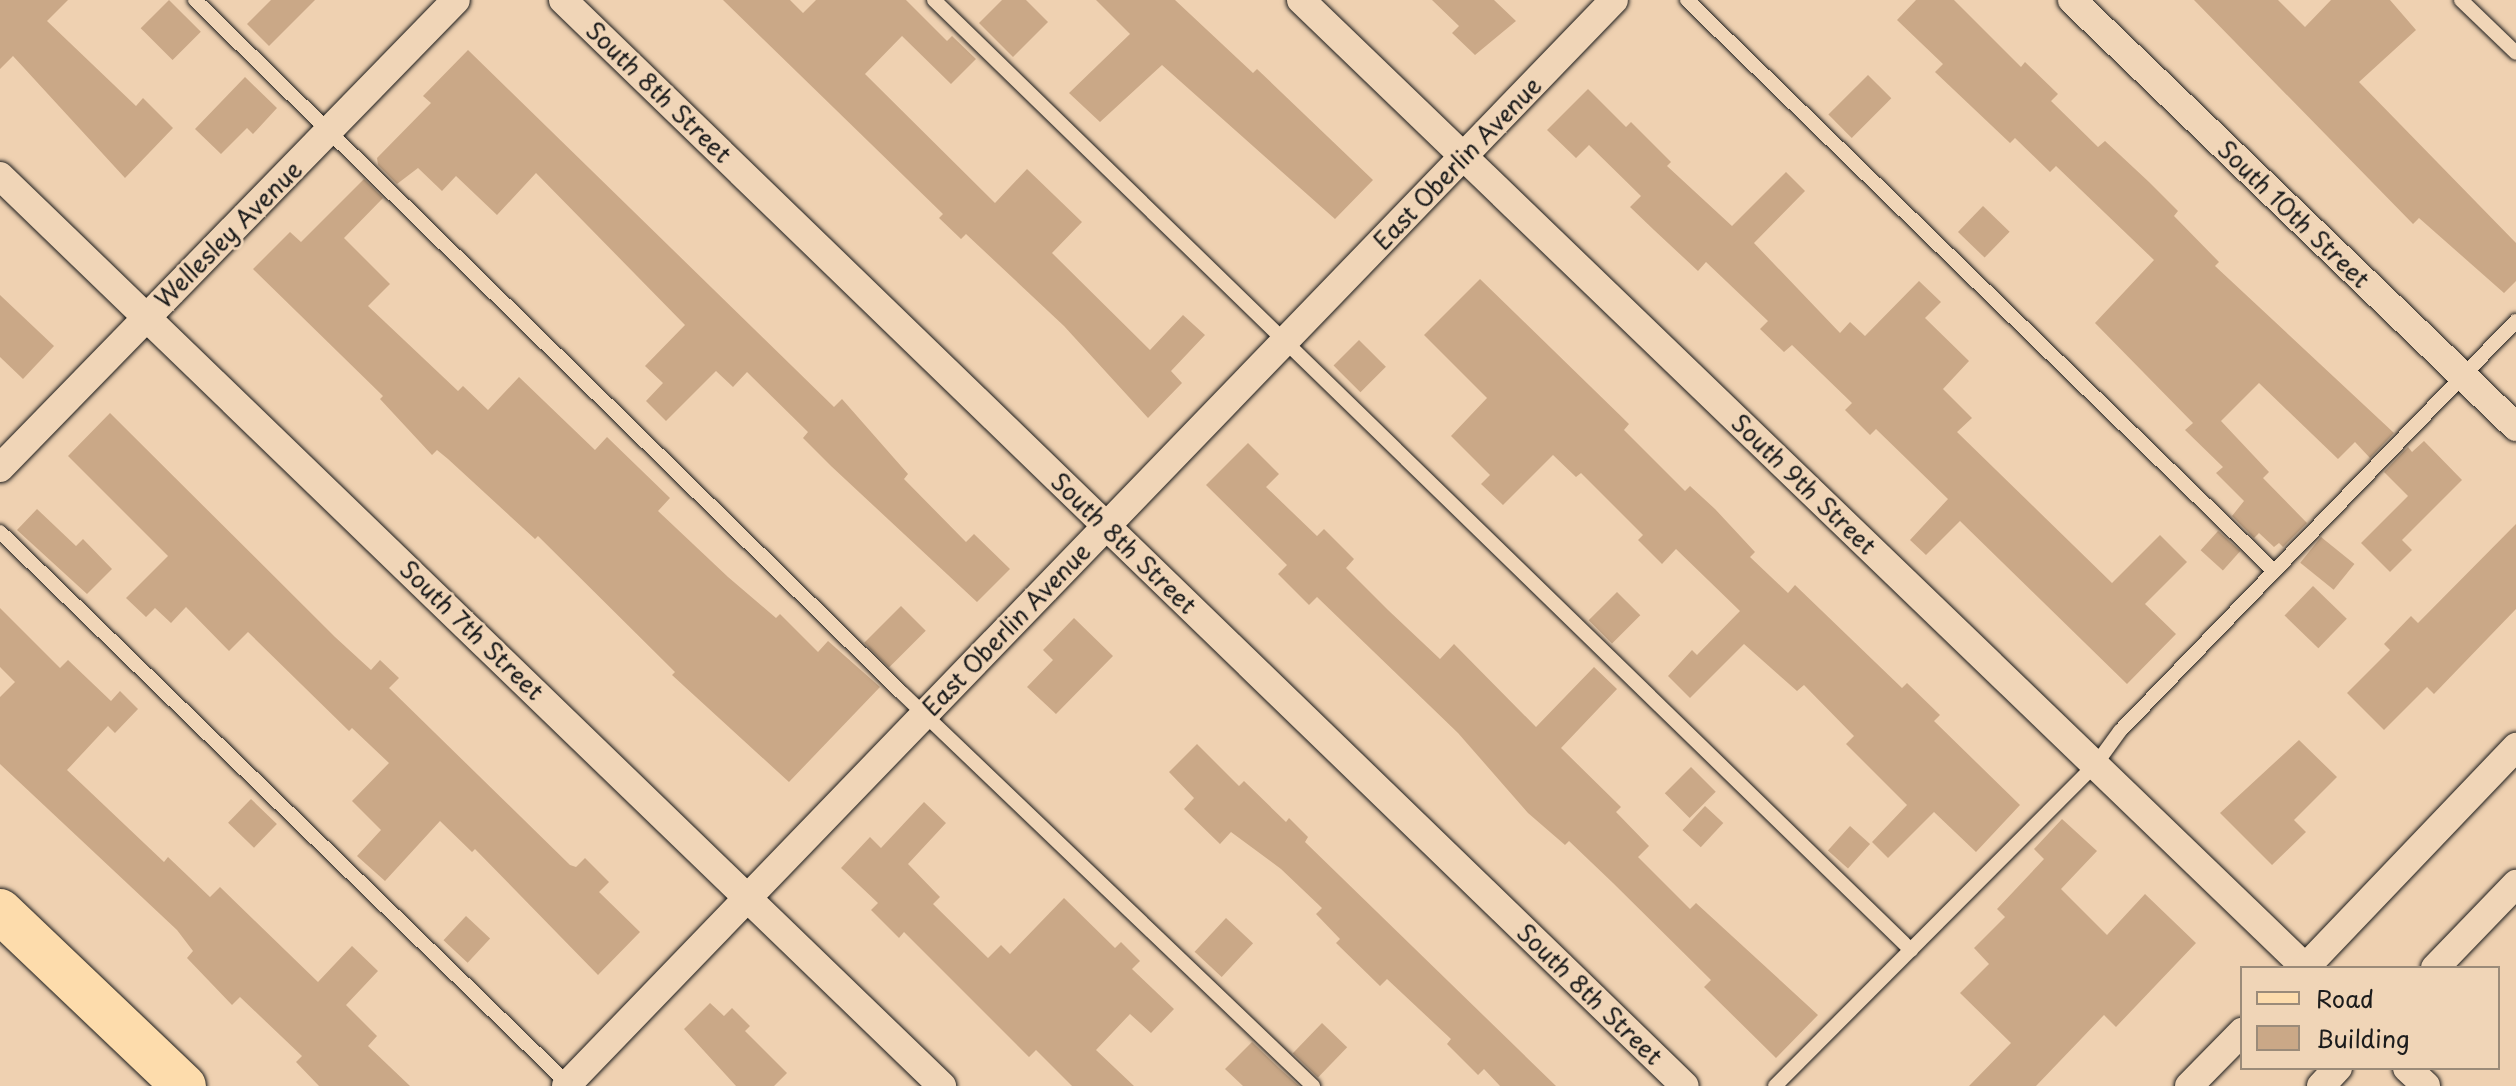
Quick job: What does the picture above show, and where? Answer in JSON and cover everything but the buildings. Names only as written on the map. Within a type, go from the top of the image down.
[{"type":"main road","points":[[0,911],[184,1086]]},
{"type":"street","name":"Wellesley Avenue","points":[[0,468],[456,0]]},
{"type":"street","name":"South 8th Street","points":[[563,0],[1685,1086]]},
{"type":"street","name":"South 9th Street","points":[[1301,0],[2303,966]]},
{"type":"street","name":"East Oberlin Avenue","points":[[568,1085],[1614,0]]},
{"type":"street","name":"South 10th Street","points":[[2072,0],[2516,427]]},
{"type":"street","name":"South 7th Street","points":[[0,176],[942,1086]]},
{"type":"street","points":[[2307,966],[2516,747]]},
{"type":"street","points":[[2437,966],[2516,884]]},
{"type":"street","points":[[2189,1086],[2240,1034]]},
{"type":"street","points":[[2321,1086],[2336,1070]]},
{"type":"street","points":[[2409,1070],[2426,1086]]},
{"type":"lane","points":[[195,0],[924,714],[1313,1086]]},
{"type":"lane","points":[[934,0],[1911,950]]},
{"type":"lane","points":[[1687,0],[2274,571]]},
{"type":"lane","points":[[2461,0],[2516,53]]},
{"type":"lane","points":[[1775,1086],[2096,764],[2120,731],[2516,321]]},
{"type":"lane","points":[[0,532],[568,1085]]}]
